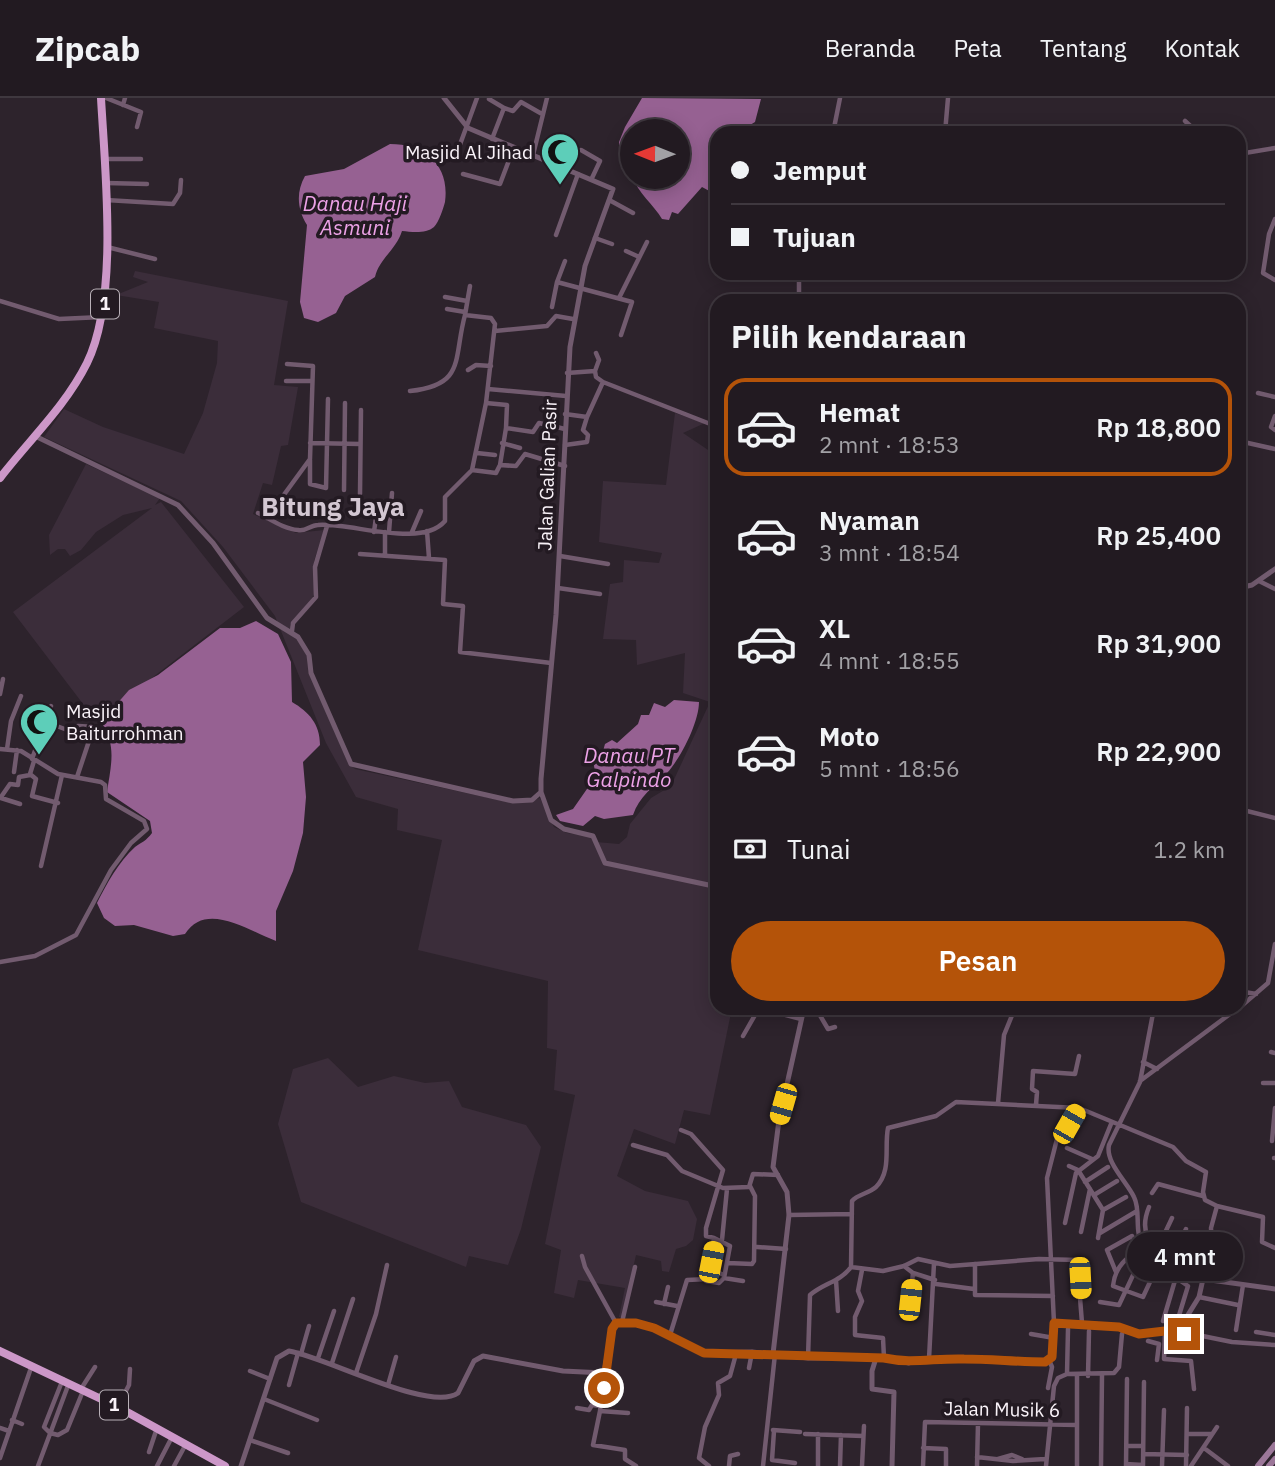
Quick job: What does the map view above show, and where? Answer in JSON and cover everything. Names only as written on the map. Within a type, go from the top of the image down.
[{"type":"highway","name":"1","points":[[0,478],[61,405],[86,365],[103,317],[106,247],[103,98]]},
{"type":"highway","name":"1","points":[[0,1350],[118,1407],[225,1466]]},
{"type":"main road","points":[[1258,1466],[1274,1447]]},
{"type":"main road","points":[[1269,1466],[1275,1459]]},
{"type":"street","points":[[103,98],[141,112],[137,127]]},
{"type":"street","points":[[123,105],[125,98]]},
{"type":"street","points":[[444,98],[468,128],[611,186],[614,191],[611,201],[633,213]]},
{"type":"street","points":[[458,150],[477,98]]},
{"type":"street","points":[[533,155],[547,98]]},
{"type":"street","points":[[834,126],[840,98]]},
{"type":"street","points":[[946,126],[948,98]]},
{"type":"street","points":[[489,99],[513,111],[521,102],[542,114]]},
{"type":"street","points":[[492,139],[504,108]]},
{"type":"street","points":[[1185,121],[1190,126]]},
{"type":"street","points":[[463,174],[500,184],[514,147]]},
{"type":"street","points":[[1246,154],[1275,148]]},
{"type":"street","points":[[581,150],[600,163],[592,178]]},
{"type":"street","points":[[104,159],[141,159]]},
{"type":"street","points":[[556,235],[579,173]]},
{"type":"street","points":[[105,200],[173,204],[180,193],[181,180]]},
{"type":"street","points":[[105,183],[147,184]]},
{"type":"street","name":"Jalan Galian Pasir","points":[[541,792],[558,588],[567,373],[573,320],[579,287],[611,201]]},
{"type":"street","points":[[1275,219],[1269,234],[1263,273],[1275,280]]},
{"type":"street","points":[[595,238],[612,244]]},
{"type":"street","points":[[618,298],[637,256],[647,242]]},
{"type":"street","points":[[106,247],[155,259]]},
{"type":"street","points":[[626,251],[637,256]]},
{"type":"street","points":[[552,307],[565,261]]},
{"type":"street","points":[[557,282],[632,302],[621,335]]},
{"type":"street","points":[[410,391],[442,384],[450,377],[470,286]]},
{"type":"street","points":[[445,297],[467,302]]},
{"type":"street","points":[[0,301],[59,319],[76,321],[103,317]]},
{"type":"street","points":[[258,513],[306,531],[315,525],[374,532],[412,532],[427,531],[442,524],[446,497],[472,470],[477,453],[495,331],[491,318],[447,309]]},
{"type":"street","points":[[495,331],[547,326],[556,316],[573,320]]},
{"type":"street","points":[[596,353],[599,360],[596,377],[603,382],[710,424]]},
{"type":"street","points":[[287,365],[312,365],[310,484],[326,488],[328,399]]},
{"type":"street","points":[[468,370],[476,365],[491,366]]},
{"type":"street","points":[[567,373],[596,372]]},
{"type":"street","points":[[286,381],[312,381]]},
{"type":"street","points":[[565,445],[587,442],[588,435],[583,430],[603,382]]},
{"type":"street","points":[[488,389],[566,396]]},
{"type":"street","points":[[472,470],[496,474],[506,428],[507,392]]},
{"type":"street","points":[[1258,393],[1275,397]]},
{"type":"street","points":[[344,490],[345,403]]},
{"type":"street","points":[[486,403],[505,405]]},
{"type":"street","points":[[360,494],[361,410]]},
{"type":"street","points":[[565,414],[587,417]]},
{"type":"street","points":[[1275,416],[1271,427],[1275,430]]},
{"type":"street","points":[[506,428],[533,432],[540,421],[565,429]]},
{"type":"street","points":[[35,436],[178,505],[213,543],[267,618],[292,631],[309,655],[311,673],[349,762],[355,766],[513,801],[532,800],[541,792],[551,820],[561,828],[593,836],[605,863],[710,885]]},
{"type":"street","points":[[310,443],[360,444]]},
{"type":"street","points":[[502,443],[520,447]]},
{"type":"street","points":[[1246,443],[1275,449]]},
{"type":"street","points":[[477,453],[495,455]]},
{"type":"street","points":[[500,465],[516,466],[525,454],[565,466]]},
{"type":"street","points":[[267,518],[310,459]]},
{"type":"street","points":[[385,555],[392,493]]},
{"type":"street","points":[[412,532],[421,511]]},
{"type":"street","points":[[374,532],[376,517]]},
{"type":"street","points":[[343,528],[344,519]]},
{"type":"street","points":[[292,631],[295,620],[316,597],[315,567],[327,526]]},
{"type":"street","points":[[427,531],[429,558]]},
{"type":"street","points":[[360,554],[445,560],[443,604],[463,606],[462,653],[551,663]]},
{"type":"street","points":[[560,556],[608,564]]},
{"type":"street","points":[[1246,585],[1275,569]]},
{"type":"street","points":[[1258,581],[1275,589]]},
{"type":"street","points":[[558,588],[600,594]]},
{"type":"street","points":[[0,701],[3,679]]},
{"type":"street","points":[[7,749],[11,720],[21,696]]},
{"type":"street","points":[[30,775],[51,706]]},
{"type":"street","points":[[46,722],[70,731],[78,726],[95,727]]},
{"type":"street","points":[[77,777],[89,741]]},
{"type":"street","points":[[0,749],[17,750],[62,775],[104,784],[106,800],[144,821],[146,832],[131,843],[111,870],[76,935],[40,954],[0,962]]},
{"type":"street","points":[[14,772],[17,750]]},
{"type":"street","points":[[20,804],[0,797],[10,784],[18,785],[19,777],[30,775],[36,778],[32,796],[58,803]]},
{"type":"street","points":[[41,866],[58,803],[62,775]]},
{"type":"street","points":[[1246,811],[1275,818]]},
{"type":"street","points":[[1246,1003],[1268,983],[1275,944]]},
{"type":"street","points":[[1246,992],[1257,994]]},
{"type":"street","points":[[743,1036],[755,1015]]},
{"type":"street","points":[[786,1015],[801,1019]]},
{"type":"street","points":[[763,1466],[789,1215],[788,1196],[773,1167],[779,1120],[802,1015]]},
{"type":"street","points":[[821,1015],[828,1029],[835,1027]]},
{"type":"street","points":[[998,1103],[1004,1035],[1012,1015]]},
{"type":"street","points":[[1100,1302],[1119,1305],[1142,1256],[1134,1196],[1108,1155],[1118,1123],[1140,1082],[1153,1015]]},
{"type":"street","points":[[1140,1082],[1230,1015]]},
{"type":"street","points":[[1036,1105],[1037,1092],[1032,1089],[1033,1071],[1075,1074],[1079,1056]]},
{"type":"street","points":[[1143,1062],[1157,1069]]},
{"type":"street","points":[[1264,1083],[1275,1083]]},
{"type":"street","points":[[808,1358],[808,1298],[826,1282],[844,1277],[851,1267],[853,1198],[867,1194],[881,1181],[890,1126],[936,1115],[956,1102],[1079,1108],[1173,1147],[1186,1161],[1206,1172],[1203,1196]]},
{"type":"street","points":[[1048,1388],[1054,1323],[1047,1178],[1050,1158],[1058,1139],[1079,1108]]},
{"type":"street","points":[[1272,1141],[1275,1111]]},
{"type":"street","points":[[1065,1223],[1078,1170],[1098,1156],[1111,1124]]},
{"type":"street","points":[[670,1335],[677,1306],[688,1279],[719,1283],[724,1277],[730,1246],[705,1234],[722,1167],[700,1147],[691,1134],[681,1130]]},
{"type":"street","points":[[633,1145],[667,1155],[682,1171],[727,1189],[750,1186]]},
{"type":"street","points":[[1067,1148],[1092,1160]]},
{"type":"street","points":[[1069,1166],[1078,1170],[1103,1210],[1099,1236],[1126,1217],[1138,1213]]},
{"type":"street","points":[[1085,1182],[1108,1167]]},
{"type":"street","points":[[728,1263],[752,1264],[757,1247],[755,1196],[750,1186],[753,1174],[778,1175]]},
{"type":"street","points":[[1094,1195],[1117,1181]]},
{"type":"street","points":[[1152,1193],[1158,1184],[1203,1196],[1217,1206],[1263,1217],[1264,1245],[1275,1248]]},
{"type":"street","points":[[722,1240],[727,1189]]},
{"type":"street","points":[[1081,1232],[1090,1189]]},
{"type":"street","points":[[1103,1210],[1126,1197]]},
{"type":"street","points":[[1178,1331],[1199,1297],[1212,1250],[1211,1228],[1217,1206]]},
{"type":"street","points":[[1149,1207],[1143,1221],[1145,1237],[1157,1250],[1201,1269],[1209,1251]]},
{"type":"street","points":[[789,1215],[852,1214]]},
{"type":"street","points":[[1154,1256],[1172,1218]]},
{"type":"street","points":[[1173,1257],[1186,1229]]},
{"type":"street","points":[[1116,1273],[1108,1250],[1131,1236],[1142,1248],[1177,1266],[1184,1273],[1203,1279],[1275,1289]]},
{"type":"street","points":[[1188,1264],[1200,1237]]},
{"type":"street","points":[[706,1281],[715,1238]]},
{"type":"street","points":[[757,1247],[786,1249]]},
{"type":"street","points":[[1142,1248],[1123,1260],[1113,1286],[1128,1289],[1143,1297],[1159,1266],[1188,1286],[1177,1322]]},
{"type":"street","points":[[582,1256],[585,1268],[619,1322],[645,1326],[670,1335],[699,1352],[752,1352],[808,1358],[880,1358],[909,1363],[929,1359],[1049,1360]]},
{"type":"street","points":[[851,1267],[883,1271],[918,1259],[934,1263],[975,1264],[1049,1259],[1079,1261],[1082,1323]]},
{"type":"street","points":[[929,1359],[931,1308],[936,1282],[934,1263]]},
{"type":"street","points":[[975,1264],[975,1295],[1053,1296]]},
{"type":"street","points":[[356,1373],[376,1314],[387,1265]]},
{"type":"street","points":[[904,1266],[913,1273],[936,1282],[974,1289]]},
{"type":"street","points":[[635,1268],[619,1322],[612,1329],[593,1445],[625,1450],[625,1459],[636,1466]]},
{"type":"street","points":[[709,1269],[724,1277],[743,1281]]},
{"type":"street","points":[[862,1270],[858,1291],[862,1301],[855,1317],[855,1335],[882,1337],[880,1358],[872,1371],[872,1389],[893,1390],[892,1466]]},
{"type":"street","points":[[910,1300],[913,1273]]},
{"type":"street","points":[[1163,1321],[1176,1277]]},
{"type":"street","points":[[836,1280],[838,1311]]},
{"type":"street","points":[[1236,1330],[1243,1285]]},
{"type":"street","points":[[664,1304],[668,1287]]},
{"type":"street","points":[[1199,1297],[1238,1305]]},
{"type":"street","points":[[332,1363],[353,1299]]},
{"type":"street","points":[[656,1302],[677,1306]]},
{"type":"street","points":[[318,1358],[334,1311]]},
{"type":"street","points":[[1054,1323],[1119,1327],[1139,1334],[1178,1331],[1232,1342],[1275,1345]]},
{"type":"street","points":[[289,1385],[309,1326]]},
{"type":"street","points":[[1067,1374],[1068,1329]]},
{"type":"street","points":[[1088,1376],[1089,1331]]},
{"type":"street","points":[[1165,1331],[1164,1359],[1187,1360],[1193,1363],[1194,1389]]},
{"type":"street","points":[[1149,1332],[1148,1341],[1159,1344],[1157,1360]]},
{"type":"street","points":[[1256,1332],[1275,1335]]},
{"type":"street","points":[[1031,1334],[1054,1338]]},
{"type":"street","points":[[1046,1466],[1048,1424],[1056,1382],[1067,1374],[1088,1376],[1114,1373],[1119,1367],[1122,1334]]},
{"type":"street","points":[[241,1466],[279,1356],[289,1351],[318,1358],[428,1398],[449,1398],[458,1393],[474,1361],[483,1356],[563,1371],[604,1373]]},
{"type":"street","points":[[749,1368],[752,1352]]},
{"type":"street","points":[[709,1466],[699,1458],[705,1427],[719,1395],[718,1383],[730,1376],[736,1354]]},
{"type":"street","points":[[388,1385],[396,1357]]},
{"type":"street","points":[[0,1458],[32,1364]]},
{"type":"street","points":[[66,1381],[44,1427],[50,1433],[58,1435],[67,1430],[82,1390],[95,1367]]},
{"type":"street","points":[[118,1407],[129,1385],[130,1369]]},
{"type":"street","points":[[250,1371],[270,1380]]},
{"type":"street","points":[[1077,1375],[1077,1466]]},
{"type":"street","points":[[1101,1466],[1102,1375]]},
{"type":"street","points":[[1127,1379],[1126,1465],[1143,1465],[1144,1382]]},
{"type":"street","points":[[38,1466],[66,1381]]},
{"type":"street","points":[[264,1399],[317,1420]]},
{"type":"street","points":[[577,1408],[589,1409],[594,1405],[628,1413]]},
{"type":"street","points":[[1187,1408],[1189,1466]]},
{"type":"street","points":[[1162,1466],[1164,1410]]},
{"type":"street","points":[[12,1420],[22,1424]]},
{"type":"street","name":"Jalan Musik 6","points":[[923,1448],[925,1422],[1077,1425]]},
{"type":"street","points":[[977,1466],[978,1423]]},
{"type":"street","points":[[862,1466],[864,1426]]},
{"type":"street","points":[[0,1427],[9,1431]]},
{"type":"street","points":[[1189,1466],[1217,1427]]},
{"type":"street","points":[[149,1452],[153,1444],[152,1436],[157,1428]]},
{"type":"street","points":[[767,1428],[774,1431],[863,1436]]},
{"type":"street","points":[[774,1431],[772,1460],[795,1463]]},
{"type":"street","points":[[818,1434],[818,1466]]},
{"type":"street","points":[[1187,1434],[1212,1434]]},
{"type":"street","points":[[840,1466],[841,1435]]},
{"type":"street","points":[[157,1466],[172,1436]]},
{"type":"street","points":[[250,1440],[288,1453]]},
{"type":"street","points":[[174,1466],[186,1443]]},
{"type":"street","points":[[1126,1446],[1143,1446]]},
{"type":"street","points":[[923,1466],[923,1448],[946,1449],[946,1466]]},
{"type":"street","points":[[1203,1448],[1228,1466]]},
{"type":"street","points":[[729,1466],[730,1455],[738,1454]]},
{"type":"street","points":[[1143,1454],[1187,1455]]},
{"type":"street","points":[[977,1457],[1045,1459]]},
{"type":"street","points":[[1216,1466],[1220,1460]]},
{"type":"shaded area","points":[[135,271],[288,301],[274,385],[298,387],[288,445],[281,446],[272,485],[263,483],[253,514],[296,533],[324,530],[314,561],[316,590],[310,602],[290,625],[307,656],[308,670],[348,763],[355,769],[508,802],[529,802],[540,798],[554,827],[567,833],[590,836],[596,842],[619,844],[627,837],[630,824],[651,798],[671,786],[710,702],[710,1015],[731,1015],[710,1115],[684,1110],[675,1144],[634,1129],[617,1176],[645,1191],[688,1201],[697,1219],[693,1240],[676,1249],[669,1272],[662,1271],[661,1261],[636,1255],[622,1317],[619,1317],[625,1288],[578,1280],[574,1298],[554,1293],[561,1250],[545,1244],[575,1095],[554,1090],[557,1050],[547,1048],[548,981],[418,950],[442,840],[397,830],[398,809],[356,797],[326,743],[275,616],[223,547],[181,501],[44,437],[64,409],[103,427],[184,454],[203,413],[217,363],[218,341],[154,328],[159,302],[116,295],[148,282],[133,277]]},
{"type":"shaded area","points":[[675,413],[705,423],[683,433],[710,451],[710,702],[683,693],[685,653],[637,665],[636,640],[603,639],[610,584],[623,582],[624,560],[659,563],[662,553],[599,542],[603,481],[666,485]]},
{"type":"shaded area","points":[[86,464],[160,498],[155,505],[161,502],[244,607],[96,721],[13,612],[152,508],[123,515],[96,532],[81,550],[70,556],[65,549],[58,549],[50,555],[49,535]]},
{"type":"shaded area","points":[[328,1058],[358,1087],[394,1076],[425,1083],[449,1081],[462,1107],[526,1125],[541,1147],[521,1229],[508,1265],[469,1256],[466,1267],[301,1202],[278,1124],[293,1069]]},
{"type":"water","points":[[642,98],[761,99],[755,122],[748,126],[710,126],[710,191],[702,187],[678,214],[672,212],[669,220],[662,219],[639,189],[690,189],[690,119],[630,119]]},
{"type":"water","name":"Danau Haji Asmuni","points":[[390,144],[414,148],[433,159],[439,167],[446,189],[439,219],[434,227],[427,231],[402,231],[375,277],[345,296],[336,313],[318,322],[304,318],[300,302],[307,225],[299,200],[305,176],[344,169]]},
{"type":"water","points":[[256,621],[278,634],[291,662],[292,702],[312,719],[318,731],[320,745],[303,762],[306,797],[303,833],[293,871],[276,911],[276,941],[240,925],[215,919],[194,924],[185,934],[173,936],[134,925],[115,926],[104,918],[97,903],[124,859],[152,833],[150,821],[107,792],[111,747],[101,722],[129,690],[158,675],[220,628],[240,628]]},
{"type":"water","name":"Danau PT Galpindo","points":[[674,700],[699,702],[693,729],[672,766],[643,797],[633,815],[604,819],[595,816],[583,826],[560,821],[556,815],[573,809],[596,776],[593,761],[601,758],[605,744],[612,740],[617,743],[638,724],[641,715],[649,715],[654,703],[665,707]]},
{"type":"place","name":"Masjid Al Jihad","points":[[560,186]]},
{"type":"place","name":"Masjid Baiturrohman","points":[[39,756]]},
{"type":"district","name":"Bitung Jaya","points":[[333,507]]},
{"type":"route","points":[[604,1388],[612,1329],[616,1323],[622,1322],[654,1328],[704,1353],[752,1352],[808,1358],[884,1358],[905,1363],[921,1359],[1045,1362],[1052,1357],[1054,1323],[1119,1327],[1139,1334],[1165,1331],[1184,1334]]}]
